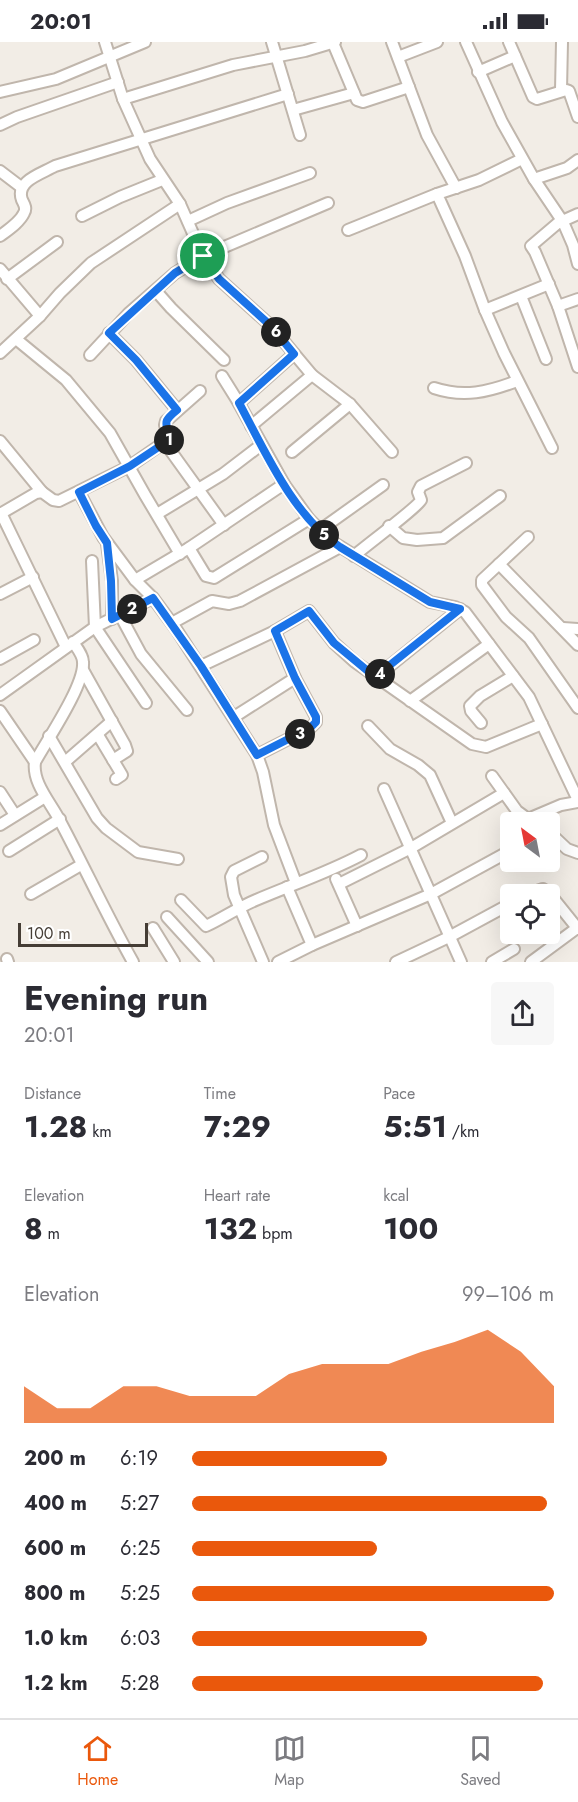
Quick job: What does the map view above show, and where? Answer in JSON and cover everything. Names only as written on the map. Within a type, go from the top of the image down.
[{"type":"street","points":[[105,42],[123,99],[140,139],[162,180],[180,204],[203,256],[219,279],[271,326],[312,375],[350,404],[392,452]]},
{"type":"street","points":[[0,92],[56,79],[144,42]]},
{"type":"street","points":[[272,42],[300,135]]},
{"type":"street","points":[[123,99],[191,76],[334,42],[357,100],[363,102],[409,87]]},
{"type":"street","points":[[392,42],[427,135],[456,188]]},
{"type":"street","points":[[398,57],[437,42]]},
{"type":"street","points":[[466,42],[502,122],[534,179],[563,222],[578,264]]},
{"type":"street","points":[[509,42],[533,97],[537,99],[561,90],[569,92],[578,117]]},
{"type":"street","points":[[561,90],[562,42]]},
{"type":"street","points":[[478,72],[514,56]]},
{"type":"street","points":[[0,125],[118,82]]},
{"type":"street","points":[[293,110],[354,93]]},
{"type":"street","points":[[0,236],[24,214],[26,208],[20,192],[21,187],[55,166],[288,94]]},
{"type":"street","points":[[348,230],[437,194],[479,180],[522,159]]},
{"type":"street","points":[[534,179],[567,168],[578,160]]},
{"type":"street","points":[[0,171],[21,187]]},
{"type":"street","points":[[188,221],[227,203],[310,173]]},
{"type":"street","points":[[82,216],[162,180]]},
{"type":"street","points":[[437,194],[517,381],[552,448]]},
{"type":"street","points":[[90,355],[129,313],[175,273],[203,256],[328,203]]},
{"type":"street","points":[[0,353],[40,316],[60,292],[91,262],[180,204]]},
{"type":"street","points":[[578,214],[558,223],[531,246],[558,306],[578,367]]},
{"type":"street","points":[[7,279],[57,242]]},
{"type":"street","points":[[0,269],[40,316]]},
{"type":"street","points":[[485,310],[549,284]]},
{"type":"street","points":[[156,291],[179,317],[224,360]]},
{"type":"street","points":[[520,296],[546,359]]},
{"type":"street","points":[[558,306],[578,299]]},
{"type":"street","points":[[109,333],[136,360],[177,410]]},
{"type":"street","points":[[16,339],[66,380],[110,433],[157,514],[206,576],[214,578],[309,519]]},
{"type":"street","points":[[239,403],[294,354]]},
{"type":"street","points":[[251,426],[312,375]]},
{"type":"street","points":[[222,376],[284,484],[309,519],[340,547],[430,602],[460,609],[529,697],[578,801],[561,805],[550,812]]},
{"type":"street","points":[[434,388],[447,392],[475,394],[517,381]]},
{"type":"street","points":[[0,441],[42,492],[53,500],[59,501],[130,466],[169,440],[166,421],[200,391]]},
{"type":"street","points":[[292,452],[350,404]]},
{"type":"street","points":[[165,443],[224,525]]},
{"type":"street","points":[[157,514],[198,490],[261,446]]},
{"type":"street","points":[[354,556],[420,503],[418,492],[421,486],[466,463]]},
{"type":"street","points":[[135,580],[185,551],[284,484]]},
{"type":"street","points":[[320,530],[383,485]]},
{"type":"street","points":[[42,492],[36,493],[0,514],[69,644],[83,660],[83,670],[68,706],[49,736],[35,762],[34,769],[45,797],[60,819],[81,865],[133,962]]},
{"type":"street","points":[[79,492],[107,543],[172,623],[257,755],[291,885],[312,945]]},
{"type":"street","points":[[389,526],[403,538],[417,540],[443,538],[500,496]]},
{"type":"street","points":[[528,537],[482,580],[485,590],[506,617],[535,645],[578,708]]},
{"type":"street","points":[[107,543],[116,617],[141,654],[187,710]]},
{"type":"street","points":[[172,623],[212,601],[228,604],[240,602],[340,547]]},
{"type":"street","points":[[92,561],[95,627],[146,703]]},
{"type":"street","points":[[499,564],[578,645]]},
{"type":"street","points":[[0,594],[33,577]]},
{"type":"street","points":[[0,695],[95,627],[153,598]]},
{"type":"street","points":[[375,677],[460,609]]},
{"type":"street","points":[[201,666],[275,631],[309,611],[334,643],[375,677],[478,747],[486,747],[542,724]]},
{"type":"street","points":[[563,628],[578,628]]},
{"type":"street","points":[[257,755],[310,728],[316,722],[316,717],[295,678],[275,631]]},
{"type":"street","points":[[0,659],[34,640]]},
{"type":"street","points":[[410,701],[489,644]]},
{"type":"street","points":[[83,670],[127,751],[113,760]]},
{"type":"street","points":[[481,723],[471,711],[470,706],[480,696],[513,676]]},
{"type":"street","points":[[234,717],[295,678]]},
{"type":"street","points":[[0,711],[35,762]]},
{"type":"street","points":[[65,762],[112,721]]},
{"type":"street","points":[[368,726],[390,749],[418,765],[430,775],[452,824]]},
{"type":"street","points":[[98,735],[122,775],[116,779]]},
{"type":"street","points":[[49,736],[97,818],[106,828],[142,855],[178,859]]},
{"type":"street","points":[[492,776],[520,812]]},
{"type":"street","points":[[384,789],[461,962]]},
{"type":"street","points":[[0,792],[15,815]]},
{"type":"street","points":[[339,884],[411,848],[504,793]]},
{"type":"street","points":[[0,825],[45,797]]},
{"type":"street","points":[[9,851],[60,819]]},
{"type":"street","points":[[560,842],[567,849],[578,853]]},
{"type":"street","points":[[181,900],[206,926],[240,907],[332,870],[360,855]]},
{"type":"street","points":[[278,962],[431,894],[500,856]]},
{"type":"street","points":[[262,857],[231,874],[234,895],[263,962]]},
{"type":"street","points":[[32,894],[81,865]]},
{"type":"street","points":[[332,870],[357,927]]},
{"type":"street","points":[[531,962],[578,929],[560,907]]},
{"type":"street","points":[[396,962],[500,909]]},
{"type":"street","points":[[166,917],[208,962]]},
{"type":"street","points":[[153,928],[174,962]]},
{"type":"street","points":[[492,962],[514,949]]},
{"type":"route","points":[[203,256],[229,290],[271,326],[294,354],[239,403],[261,446],[309,519],[331,541],[430,602],[460,609],[375,677],[334,643],[309,611],[275,631],[295,678],[316,717],[316,722],[310,728],[257,755],[201,666],[153,598],[112,619],[107,543],[79,492],[130,466],[169,440],[166,421],[177,410],[136,360],[109,333],[175,273],[203,256]]}]
